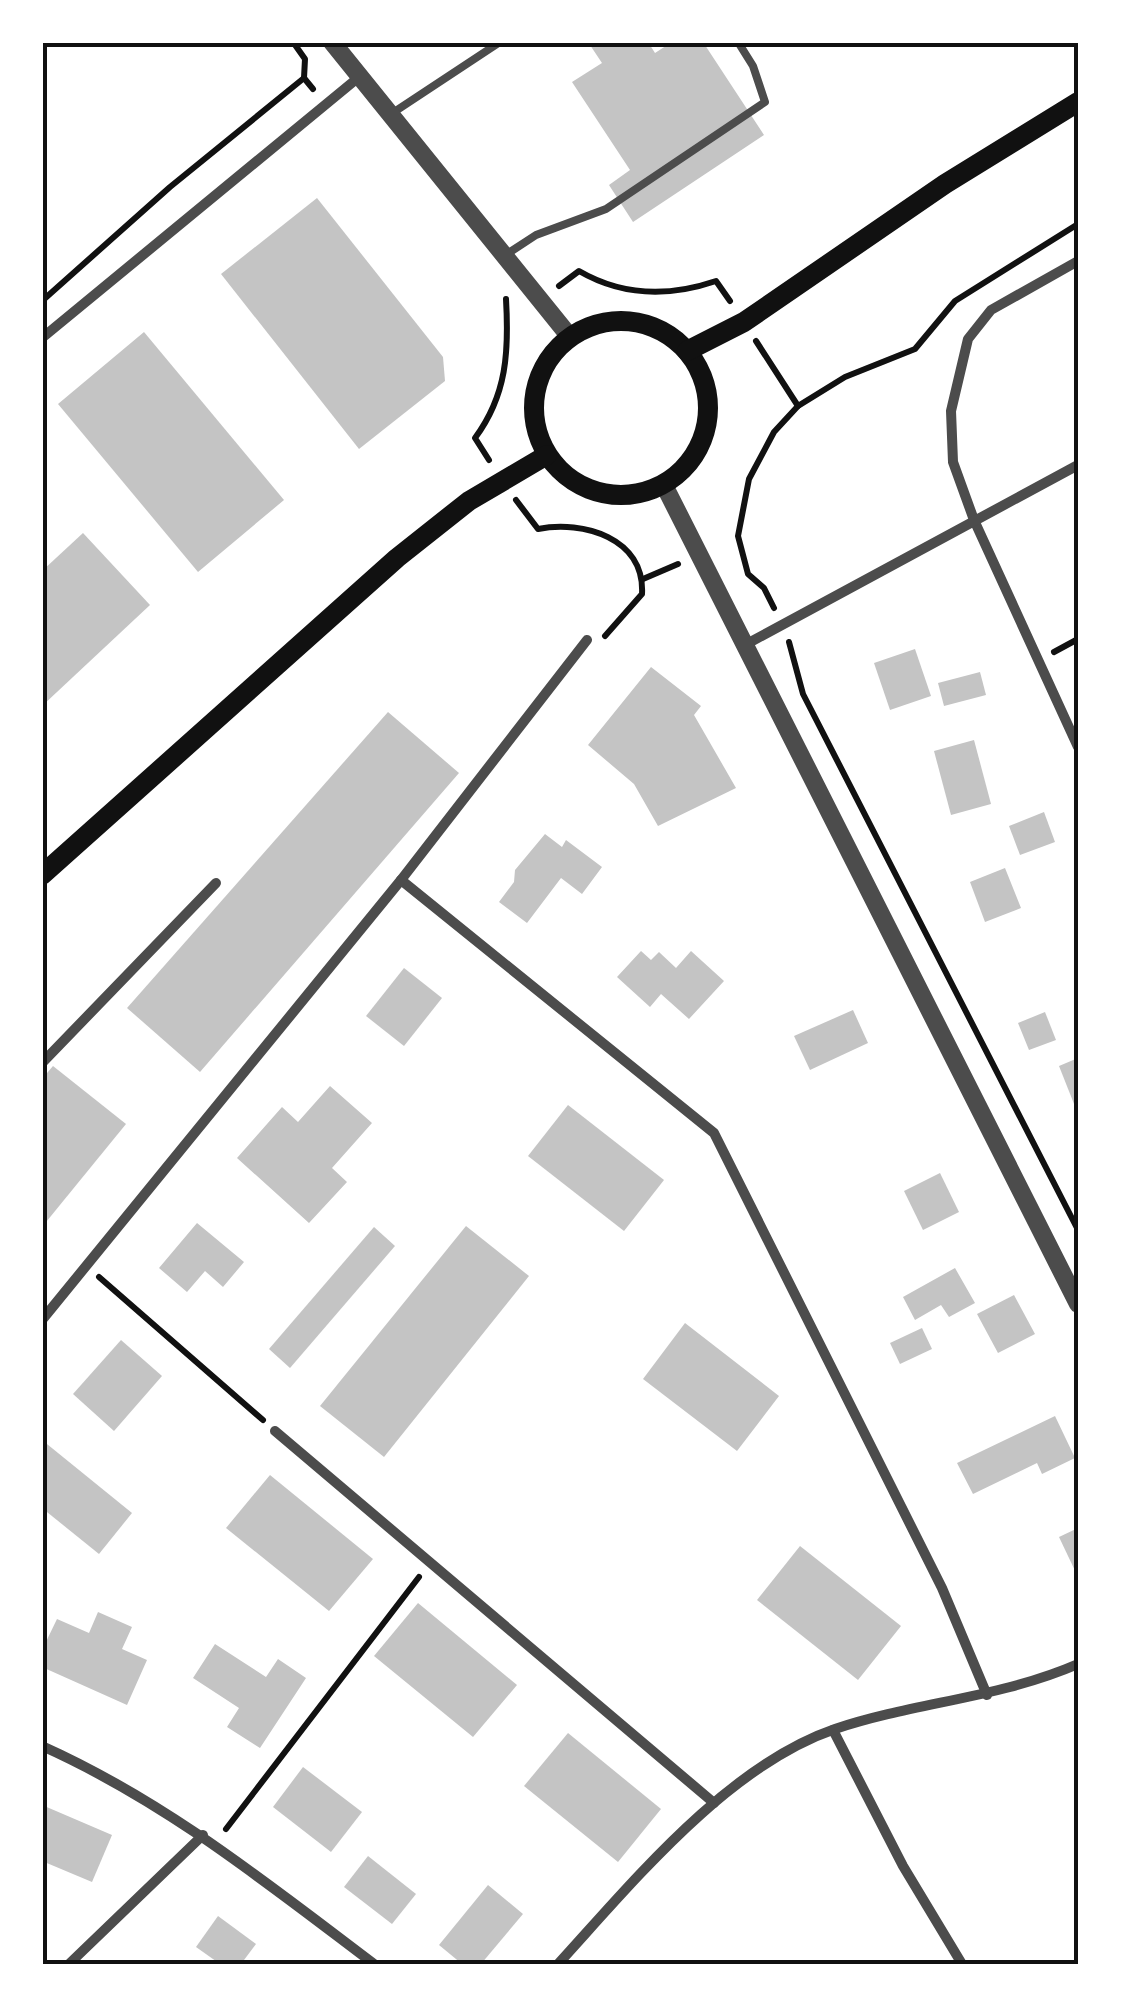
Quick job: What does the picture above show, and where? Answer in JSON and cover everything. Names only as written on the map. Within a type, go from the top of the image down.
[{"type":"main road","points":[[687,351],[744,322],[945,184],[1078,102]]},
{"type":"main road","points":[[631,321],[662,331],[687,351],[704,382],[708,417],[697,452],[664,484],[636,494],[607,495],[567,477],[547,456],[535,424],[534,392],[547,360],[570,336],[599,324],[631,321]]},
{"type":"main road","points":[[42,875],[397,558],[502,480],[547,456]]},
{"type":"street","points":[[332,42],[570,336]]},
{"type":"street","points":[[42,338],[358,76]]},
{"type":"street","points":[[1078,260],[992,310],[968,340],[951,411],[953,462],[974,520],[1078,747]]},
{"type":"street","points":[[743,646],[1078,465]]},
{"type":"street","points":[[664,484],[1078,1304]]},
{"type":"street","points":[[42,1320],[401,880],[587,640]]},
{"type":"street","points":[[401,880],[714,1133],[942,1588],[987,1695]]},
{"type":"street","points":[[42,1063],[216,883]]},
{"type":"street","points":[[275,1431],[714,1802]]},
{"type":"street","points":[[558,1964],[714,1802],[783,1754],[833,1730],[1032,1684],[1078,1664]]},
{"type":"street","points":[[833,1730],[903,1866],[962,1964]]},
{"type":"street","points":[[42,1746],[95,1770],[203,1835],[374,1964]]},
{"type":"street","points":[[68,1964],[203,1835]]},
{"type":"lane","points":[[390,114],[500,42]]},
{"type":"lane","points":[[504,256],[536,236],[606,208],[766,102],[753,66],[738,42]]},
{"type":"path","points":[[293,42],[305,59],[304,78],[325,103]]},
{"type":"path","points":[[42,300],[304,78]]},
{"type":"path","points":[[1078,224],[955,300],[915,348],[845,377],[798,406],[774,432],[749,479],[738,549],[748,574],[764,588],[781,624],[796,658],[803,694],[1078,1230]]},
{"type":"path","points":[[507,317],[538,301],[579,271],[601,284],[630,291],[664,292],[716,280]]},
{"type":"path","points":[[505,286],[507,317],[501,390],[491,416],[476,438],[538,529],[592,528],[612,539],[637,566],[643,579],[642,594],[609,635],[587,640]]},
{"type":"path","points":[[87,1266],[275,1431]]},
{"type":"path","points":[[215,1844],[428,1564]]},
{"type":"building","points":[[588,42],[648,42],[655,53],[672,42],[703,42],[764,135],[633,222],[609,185],[630,170],[572,82],[602,63]]},
{"type":"building","points":[[317,198],[443,357],[445,381],[359,449],[221,274]]},
{"type":"building","points":[[144,332],[284,500],[198,572],[58,404]]},
{"type":"building","points":[[83,533],[150,605],[42,706],[42,571]]},
{"type":"building","points":[[915,649],[931,696],[890,710],[874,663]]},
{"type":"building","points":[[651,667],[701,706],[694,715],[736,788],[658,826],[634,784],[588,745]]},
{"type":"building","points":[[980,672],[986,695],[944,706],[938,683]]},
{"type":"building","points":[[388,712],[459,773],[200,1072],[127,1008]]},
{"type":"building","points":[[974,740],[991,804],[951,815],[934,751]]},
{"type":"building","points":[[1044,812],[1055,842],[1020,855],[1009,826]]},
{"type":"building","points":[[545,834],[562,847],[566,840],[602,867],[582,894],[561,878],[527,923],[499,902],[514,882],[515,870]]},
{"type":"building","points":[[1005,868],[1021,908],[985,922],[970,882]]},
{"type":"building","points":[[641,951],[651,960],[659,952],[676,968],[691,951],[724,981],[689,1019],[661,994],[650,1007],[617,977]]},
{"type":"building","points":[[404,968],[442,998],[404,1046],[366,1016]]},
{"type":"building","points":[[853,1010],[868,1043],[810,1070],[794,1036]]},
{"type":"building","points":[[1045,1012],[1056,1040],[1029,1050],[1018,1023]]},
{"type":"building","points":[[1078,1058],[1078,1114],[1059,1066]]},
{"type":"building","points":[[53,1066],[126,1124],[42,1227],[42,1079]]},
{"type":"building","points":[[330,1086],[372,1123],[332,1168],[347,1182],[309,1223],[237,1158],[282,1107],[298,1122]]},
{"type":"building","points":[[568,1105],[664,1180],[624,1231],[528,1156]]},
{"type":"building","points":[[940,1173],[959,1212],[923,1230],[904,1191]]},
{"type":"building","points":[[197,1223],[244,1262],[223,1287],[205,1271],[187,1292],[159,1268]]},
{"type":"building","points":[[466,1226],[529,1276],[384,1457],[320,1406]]},
{"type":"building","points":[[374,1227],[395,1246],[290,1368],[269,1349]]},
{"type":"building","points":[[955,1268],[975,1303],[949,1317],[941,1305],[915,1320],[903,1297]]},
{"type":"building","points":[[1014,1295],[1035,1334],[998,1353],[977,1314]]},
{"type":"building","points":[[685,1323],[779,1396],[737,1451],[643,1379]]},
{"type":"building","points":[[922,1328],[932,1349],[900,1364],[890,1343]]},
{"type":"building","points":[[121,1340],[162,1376],[114,1431],[73,1394]]},
{"type":"building","points":[[1055,1416],[1075,1458],[1042,1474],[1037,1463],[973,1494],[957,1463]]},
{"type":"building","points":[[42,1440],[132,1513],[99,1554],[42,1508]]},
{"type":"building","points":[[270,1475],[373,1559],[329,1611],[226,1528]]},
{"type":"building","points":[[1078,1528],[1078,1577],[1059,1537]]},
{"type":"building","points":[[800,1546],[901,1626],[858,1680],[757,1600]]},
{"type":"building","points":[[418,1603],[517,1685],[473,1737],[374,1656]]},
{"type":"building","points":[[98,1612],[132,1627],[122,1649],[147,1660],[127,1705],[42,1667],[42,1650],[57,1619],[89,1633]]},
{"type":"building","points":[[215,1644],[266,1677],[278,1659],[306,1678],[260,1748],[227,1727],[239,1708],[193,1678]]},
{"type":"building","points":[[568,1733],[661,1809],[618,1862],[524,1786]]},
{"type":"building","points":[[303,1767],[362,1812],[331,1852],[273,1807]]},
{"type":"building","points":[[42,1805],[112,1835],[92,1882],[42,1861]]},
{"type":"building","points":[[368,1856],[416,1894],[392,1924],[344,1887]]},
{"type":"building","points":[[488,1885],[523,1914],[481,1964],[462,1964],[439,1945]]},
{"type":"building","points":[[218,1916],[256,1944],[241,1964],[220,1964],[196,1947]]}]
